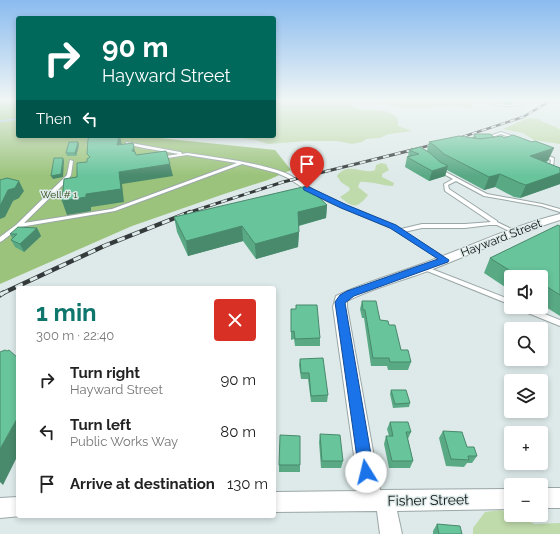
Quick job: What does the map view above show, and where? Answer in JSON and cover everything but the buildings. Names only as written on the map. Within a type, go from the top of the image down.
[{"type":"street","name":"Hayward Street","points":[[378,500],[340,302],[344,297],[350,294],[424,268],[541,222],[560,217]]},
{"type":"street","name":"Fisher Street","points":[[276,502],[504,498]]},
{"type":"street","points":[[548,498],[560,498]]},
{"type":"street","points":[[378,500],[391,534]]},
{"type":"street","points":[[0,508],[16,507]]},
{"type":"lane","points":[[486,138],[501,133],[524,141]]},
{"type":"lane","points":[[506,142],[517,138]]},
{"type":"lane","points":[[127,143],[144,148],[243,163],[287,175],[331,201],[401,231],[445,260]]},
{"type":"lane","points":[[539,153],[553,159]]},
{"type":"lane","points":[[154,159],[187,154]]},
{"type":"lane","points":[[548,174],[541,171],[552,166],[552,154]]},
{"type":"lane","points":[[0,240],[18,226],[66,179],[69,173],[71,161]]},
{"type":"lane","points":[[18,226],[113,210],[243,163]]},
{"type":"lane","points":[[437,168],[486,195],[542,205],[560,211]]},
{"type":"lane","points":[[69,173],[77,172]]},
{"type":"lane","points":[[456,179],[446,184],[447,190],[498,224],[515,232]]},
{"type":"lane","points":[[401,231],[422,226],[465,226],[489,223],[498,224]]},
{"type":"lane","points":[[424,268],[504,301]]},
{"type":"lane","points":[[538,314],[560,323]]},
{"type":"path","points":[[71,161],[72,156],[88,140],[91,140]]},
{"type":"green space","name":"Well # 1","points":[[0,126],[16,126],[16,138],[159,138],[275,150],[291,170],[268,180],[132,226],[0,284]]},
{"type":"green space","points":[[276,126],[398,126],[412,131],[389,134],[379,138],[366,139],[362,142],[352,144],[337,141],[306,141],[268,144],[256,140],[240,138],[276,138]]},
{"type":"green space","points":[[510,126],[553,126],[560,129],[560,144],[534,140],[523,133],[503,129]]},
{"type":"green space","points":[[381,163],[386,164],[389,170],[382,174],[382,177],[394,183],[393,186],[360,182],[358,187],[368,195],[358,205],[352,205],[340,197],[349,191],[350,188],[341,182],[337,176],[341,172],[346,169],[371,171],[375,170],[376,165]]},
{"type":"green space","points":[[501,510],[504,511],[504,522],[530,522],[535,524],[560,523],[560,534],[473,534],[473,528],[485,512]]},
{"type":"railway","points":[[453,140],[496,126]]},
{"type":"railway","points":[[409,151],[439,143]]},
{"type":"railway","points":[[190,212],[283,182],[409,151]]},
{"type":"railway","points":[[18,286],[104,246],[190,212]]},
{"type":"railway","points":[[3,293],[16,287]]},
{"type":"route","points":[[307,188],[344,207],[393,226],[445,260],[384,281],[341,299],[340,307],[366,472]]}]
